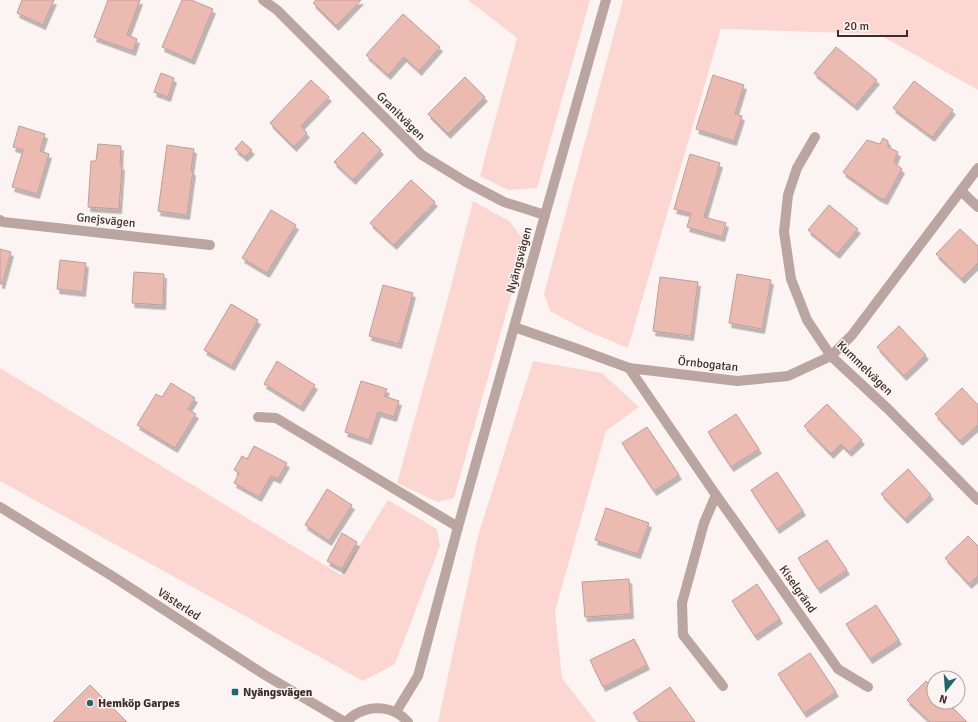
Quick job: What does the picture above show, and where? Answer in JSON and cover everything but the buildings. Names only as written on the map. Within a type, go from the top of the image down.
[{"type":"street","name":"Granitvägen","points":[[263,0],[277,10],[422,155],[466,182],[504,202],[545,215]]},
{"type":"street","name":"Nyängsvägen","points":[[396,712],[418,676],[458,527],[606,0]]},
{"type":"street","name":"Kummelvägen","points":[[815,137],[797,168],[788,196],[784,232],[791,279],[807,320],[831,356],[888,408],[978,500]]},
{"type":"street","name":"Örnbogatan","points":[[514,327],[629,368],[737,381],[788,376],[831,356],[852,336],[978,168]]},
{"type":"street","points":[[961,192],[978,208]]},
{"type":"street","name":"Gnejsvägen","points":[[0,220],[3,222],[210,245]]},
{"type":"street","name":"Kiselgränd","points":[[629,368],[838,669],[868,687]]},
{"type":"street","points":[[258,418],[276,418],[458,527]]},
{"type":"street","points":[[716,495],[704,523],[682,603],[683,634],[723,686]]},
{"type":"street","name":"Västerled","points":[[0,507],[112,576],[265,675],[345,722]]},
{"type":"street","points":[[345,722],[355,714],[369,709],[382,708],[396,712],[404,717],[408,722]]},
{"type":"shaded area","points":[[468,0],[590,0],[537,188],[508,190],[480,176],[517,38]]},
{"type":"shaded area","points":[[623,0],[978,0],[978,90],[878,34],[721,29],[628,348],[585,330],[550,311],[544,294]]},
{"type":"shaded area","points":[[473,201],[509,221],[526,243],[454,498],[438,502],[397,483]]},
{"type":"shaded area","points":[[533,361],[602,373],[639,407],[606,431],[555,611],[562,678],[596,722],[438,722],[478,536]]},
{"type":"shaded area","points":[[0,368],[341,575],[388,500],[437,529],[440,546],[395,664],[363,681],[0,481]]},
{"type":"place","name":"Nyängsvägen","points":[[235,692]]},
{"type":"place","name":"Hemköp Garpes","points":[[90,703]]}]
